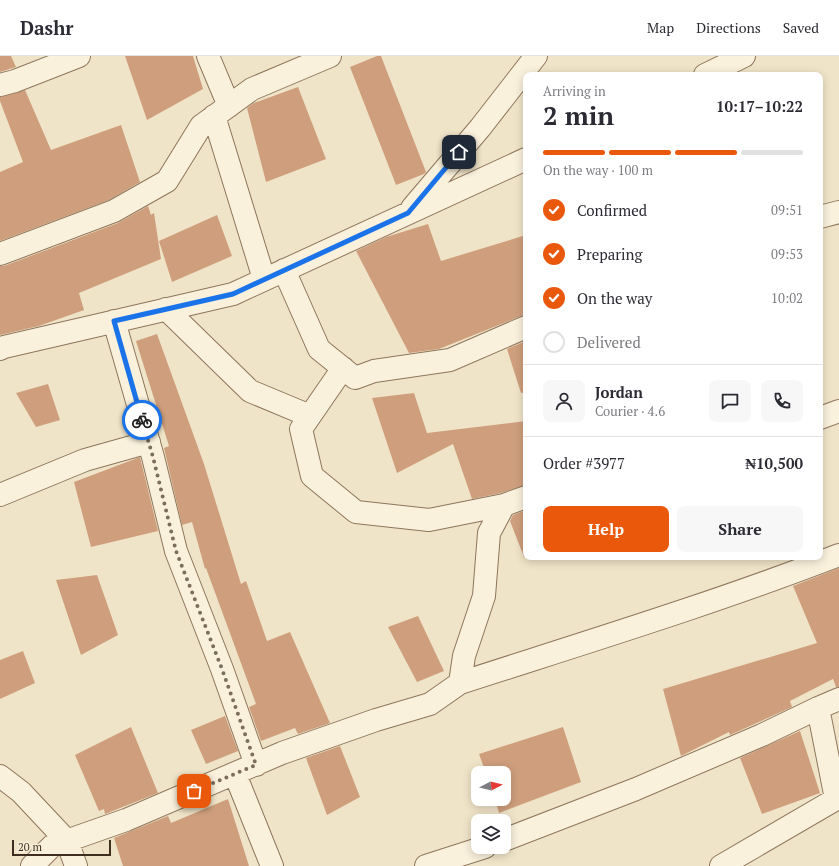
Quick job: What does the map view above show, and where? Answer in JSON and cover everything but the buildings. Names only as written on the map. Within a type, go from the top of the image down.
[{"type":"street","points":[[0,85],[15,81],[79,56]]},
{"type":"street","points":[[208,56],[264,279]]},
{"type":"street","points":[[0,254],[114,211],[167,181],[201,126],[252,89],[330,56]]},
{"type":"street","points":[[524,72],[536,56]]},
{"type":"street","points":[[711,72],[744,56]]},
{"type":"street","points":[[408,213],[480,128],[523,73]]},
{"type":"street","points":[[0,349],[233,294],[523,160]]},
{"type":"street","points":[[823,216],[839,212]]},
{"type":"street","points":[[284,270],[319,349],[355,378],[374,372],[450,360],[523,328]]},
{"type":"street","points":[[166,309],[250,391],[310,416]]},
{"type":"street","points":[[114,321],[148,442],[176,551],[222,669],[256,765]]},
{"type":"street","points":[[343,368],[301,429],[312,476],[356,512],[428,520],[504,505],[523,498]]},
{"type":"street","points":[[823,417],[839,411]]},
{"type":"street","points":[[0,495],[86,460],[148,442]]},
{"type":"street","points":[[460,682],[464,656],[484,596],[489,533],[504,505]]},
{"type":"street","points":[[32,866],[52,846],[126,820],[282,753],[430,704],[460,682],[674,615],[791,574],[839,555]]},
{"type":"street","points":[[511,838],[525,834],[636,789],[762,735],[839,699]]},
{"type":"street","points":[[721,866],[836,799],[818,708]]},
{"type":"street","points":[[235,774],[272,866]]},
{"type":"street","points":[[0,776],[21,792],[67,841],[76,866]]},
{"type":"street","points":[[426,866],[471,852]]},
{"type":"way so far","points":[[142,420],[153,457],[176,551],[222,669],[256,765],[194,791]]},
{"type":"route","points":[[142,420],[114,321],[233,294],[408,213],[459,152]]}]
